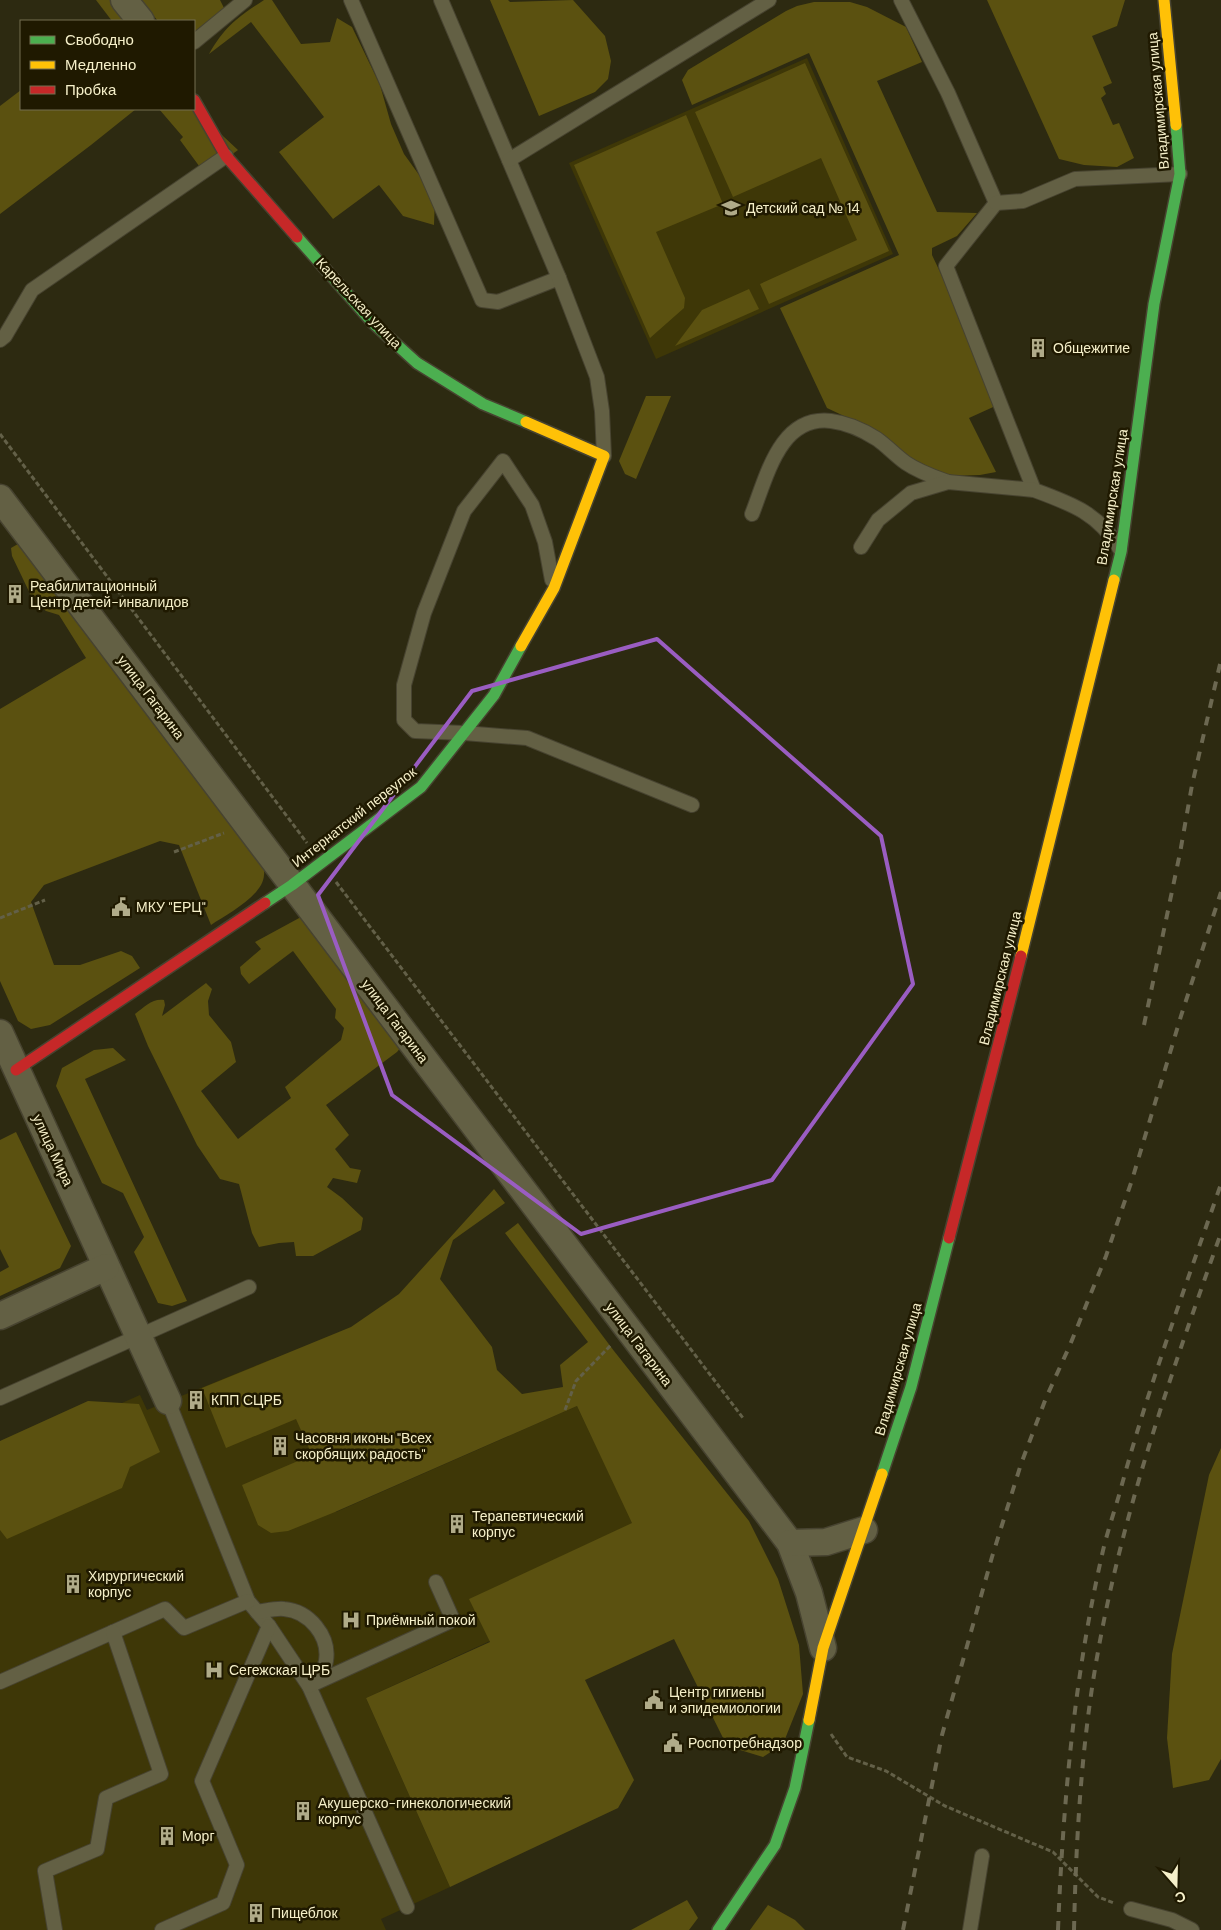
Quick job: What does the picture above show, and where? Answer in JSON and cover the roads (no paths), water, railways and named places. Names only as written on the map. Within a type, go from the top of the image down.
[{"type":"street","points":[[124,0],[140,20]]},
{"type":"street","name":"Владимирская улица","points":[[718,1930],[775,1845],[795,1788],[823,1648],[911,1387],[1019,966],[1121,552],[1154,304],[1180,174],[1164,0]]},
{"type":"street","name":"Карельская улица","points":[[195,102],[226,156],[373,323],[417,363],[483,404],[604,456]]},
{"type":"street","name":"Интернатский переулок","points":[[8,1074],[292,885],[422,787],[494,695],[554,588],[604,456]]},
{"type":"street","name":"улица Гагарина","points":[[0,498],[790,1543],[810,1594],[823,1648]]},
{"type":"street","name":"улица Мира","points":[[0,1033],[8,1074],[106,1267],[168,1401]]},
{"type":"street","points":[[0,1316],[106,1267]]},
{"type":"street","points":[[790,1543],[826,1542],[864,1530]]},
{"type":"lane","points":[[195,41],[229,5],[245,0]]},
{"type":"lane","points":[[351,0],[482,300],[498,302],[559,278]]},
{"type":"lane","points":[[441,0],[559,278],[597,377],[602,411],[604,456]]},
{"type":"lane","points":[[509,160],[769,0]]},
{"type":"lane","points":[[901,0],[948,94],[996,203]]},
{"type":"lane","points":[[0,340],[6,336],[32,290],[226,156]]},
{"type":"lane","points":[[1034,490],[946,266],[996,203],[1023,201],[1075,179],[1180,174]]},
{"type":"lane","points":[[752,514],[783,442],[792,431],[809,421],[826,420],[842,423],[862,431],[878,440],[907,464],[948,482],[1034,490],[1080,508],[1110,532],[1121,552]]},
{"type":"lane","points":[[554,588],[545,542],[532,505],[503,461],[464,511],[424,613],[404,685],[404,720],[415,731],[527,738],[692,805]]},
{"type":"lane","points":[[861,547],[878,520],[911,493],[948,482]]},
{"type":"lane","points":[[0,1398],[249,1287]]},
{"type":"lane","points":[[168,1401],[248,1601],[269,1626],[309,1686],[407,1906]]},
{"type":"lane","points":[[309,1686],[453,1620],[436,1582]]},
{"type":"lane","points":[[0,1682],[165,1610],[184,1628],[248,1601]]},
{"type":"lane","points":[[257,1612],[284,1609],[302,1614],[317,1626],[326,1647],[326,1662],[309,1686]]},
{"type":"lane","points":[[162,1930],[223,1903],[229,1888],[236,1865],[202,1781],[269,1626]]},
{"type":"lane","points":[[55,1930],[46,1871],[97,1848],[106,1798],[161,1774],[113,1632]]},
{"type":"lane","points":[[970,1930],[982,1856]]},
{"type":"lane","points":[[1131,1909],[1172,1920],[1192,1930]]},
{"type":"railway","points":[[1144,1025],[1180,853],[1192,785],[1221,660]]},
{"type":"railway","points":[[903,1930],[942,1735],[992,1557],[1021,1464],[1046,1398],[1106,1256],[1132,1180],[1181,1016],[1221,892]]},
{"type":"railway","points":[[1058,1930],[1071,1741],[1084,1648],[1102,1555],[1156,1373],[1221,1184]]},
{"type":"railway","points":[[1074,1930],[1076,1863],[1083,1763],[1091,1696],[1106,1608],[1133,1500],[1149,1446],[1221,1233]]},
{"type":"place","name":"Детский сад № 14","points":[[731,208]]},
{"type":"place","name":"Общежитие","points":[[1038,348]]},
{"type":"place","name":"Реабилитационный Центр детей-инвалидов","points":[[15,594]]},
{"type":"place","name":"МКУ \"ЕРЦ\"","points":[[121,907]]},
{"type":"place","name":"КПП СЦРБ","points":[[196,1400]]},
{"type":"place","name":"Часовня иконы \"Всех скорбящих радость\"","points":[[280,1446]]},
{"type":"place","name":"Терапевтический корпус","points":[[457,1524]]},
{"type":"place","name":"Хирургический корпус","points":[[73,1584]]},
{"type":"place","name":"Приёмный покой","points":[[351,1620]]},
{"type":"place","name":"Сегежская ЦРБ","points":[[214,1670]]},
{"type":"place","name":"Центр гигиены и эпидемиологии","points":[[654,1700]]},
{"type":"place","name":"Роспотребнадзор","points":[[673,1743]]},
{"type":"place","name":"Акушерско-гинекологический корпус","points":[[303,1811]]},
{"type":"place","name":"Морг","points":[[167,1836]]},
{"type":"place","name":"Пищеблок","points":[[256,1913]]}]
